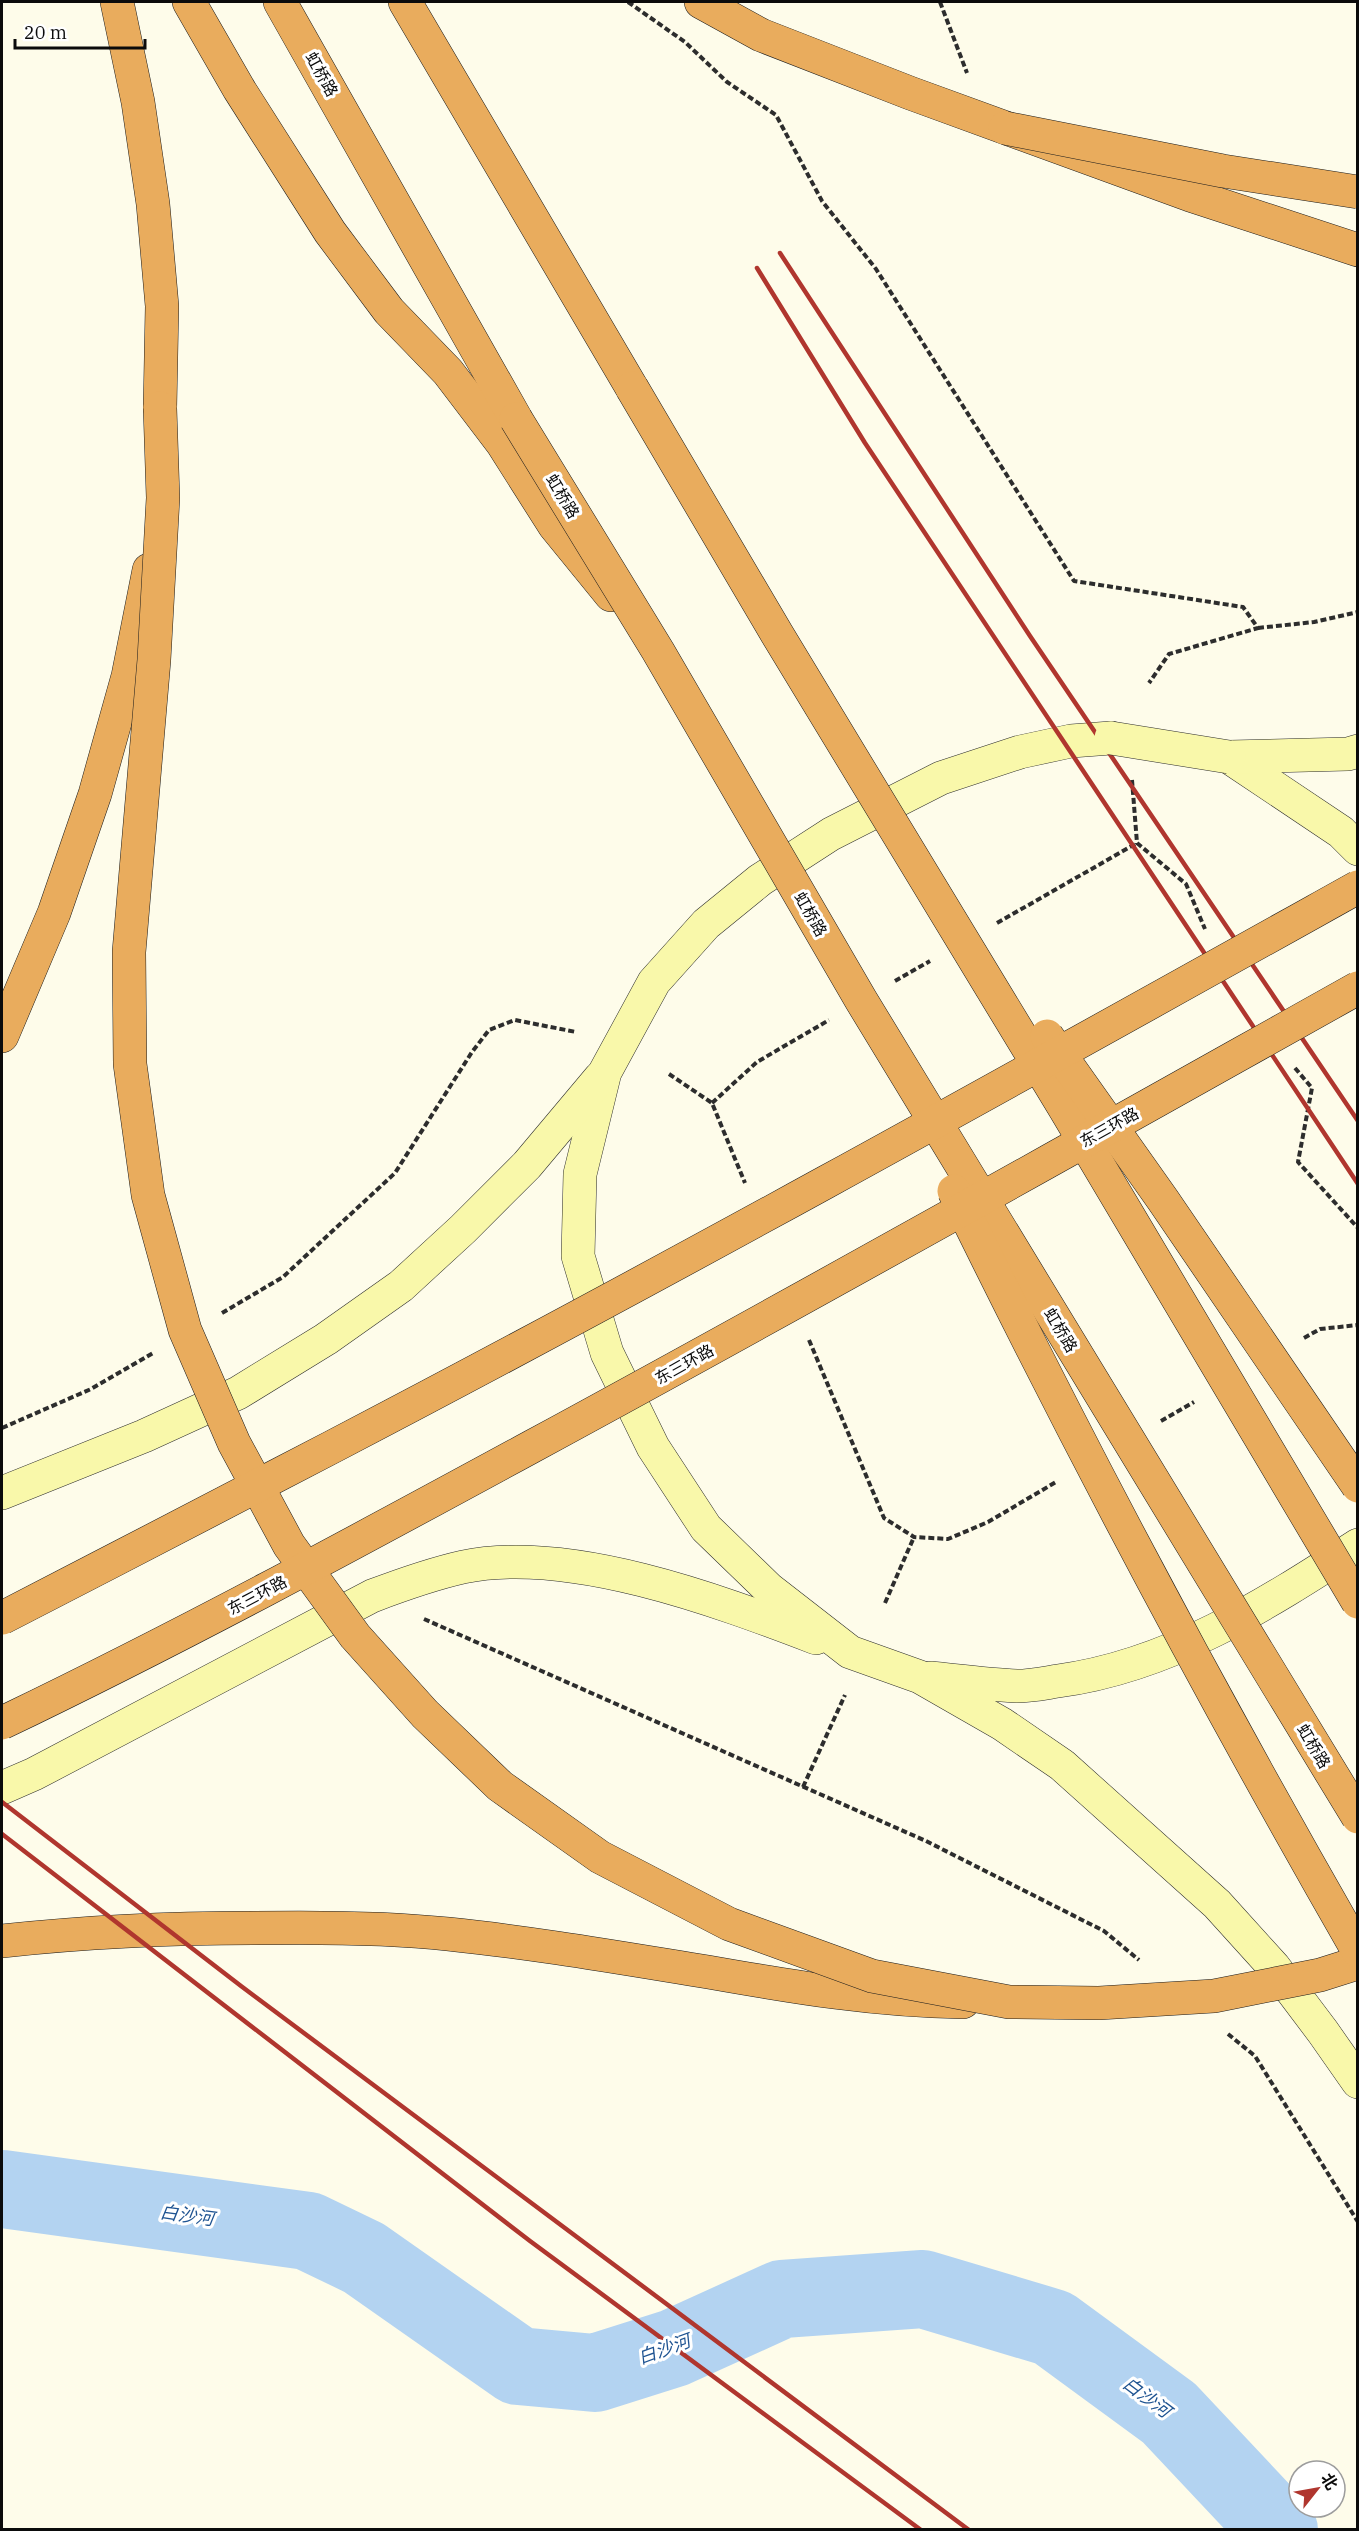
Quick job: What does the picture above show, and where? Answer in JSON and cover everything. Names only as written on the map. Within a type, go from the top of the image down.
[{"type":"highway","points":[[117,2],[138,102],[153,204],[162,306],[160,408],[163,498],[154,660],[129,952],[130,1064],[148,1195],[185,1330],[234,1443],[289,1545],[355,1635],[425,1714],[500,1786],[600,1857],[729,1924],[872,1976],[1009,2002]]},
{"type":"highway","points":[[189,2],[239,89],[330,232],[389,311],[509,431]]},
{"type":"highway","name":"虹桥路","points":[[280,2],[509,431],[658,651],[850,1007],[1358,1817]]},
{"type":"highway","points":[[405,2],[777,634],[1059,1099],[1358,1602]]},
{"type":"highway","points":[[701,2],[761,35],[1005,128],[1190,195],[1358,250]]},
{"type":"highway","points":[[1005,128],[1223,171],[1358,192]]},
{"type":"highway","points":[[2,1036],[54,913],[95,794],[128,676],[163,498]]},
{"type":"highway","points":[[777,634],[956,907],[1163,1200],[1358,1486]]},
{"type":"highway","points":[[2,1618],[334,1446],[620,1292],[1021,1075],[1358,887]]},
{"type":"highway","name":"东三环路","points":[[2,1723],[263,1592],[496,1466],[710,1350],[1358,988]]},
{"type":"highway","points":[[850,1007],[1268,1793],[1358,1951]]},
{"type":"highway","points":[[2,1941],[50,1935],[180,1928],[312,1927],[446,1934],[570,1950],[830,1993],[917,2001],[1099,2003],[1214,1996],[1320,1975],[1358,1963]]},
{"type":"main road","points":[[2,1493],[144,1436],[238,1393],[326,1339],[400,1286],[463,1229],[527,1165],[605,1072],[654,982],[706,924],[760,880],[831,834],[941,778],[1020,752],[1071,741],[1111,738],[1229,758],[1348,754],[1358,751]]},
{"type":"main road","points":[[1229,758],[1341,832],[1358,849]]},
{"type":"main road","points":[[605,1072],[580,1174],[578,1256],[607,1353],[653,1447],[706,1528],[769,1589],[850,1652]]},
{"type":"main road","points":[[920,1677],[1019,1686],[1076,1679],[1137,1664],[1227,1625],[1278,1597],[1358,1545]]},
{"type":"main road","points":[[2,1788],[34,1774],[372,1596],[413,1581],[464,1567],[506,1563],[553,1564],[596,1570],[682,1591],[765,1618],[920,1677],[1002,1724],[1062,1765],[1209,1897],[1274,1967],[1358,2082]]},
{"type":"path","points":[[628,2],[685,42],[728,82],[776,115],[822,201],[876,269],[1074,581],[1243,607],[1258,628]]},
{"type":"path","points":[[1149,682],[1169,654],[1258,628],[1314,622],[1358,612]]},
{"type":"path","points":[[993,924],[1137,843],[1131,777]]},
{"type":"path","points":[[891,984],[932,960]]},
{"type":"path","points":[[712,1103],[757,1062],[850,1007]]},
{"type":"path","points":[[212,1318],[283,1277],[395,1173],[472,1052],[489,1030],[515,1020],[576,1032]]},
{"type":"path","points":[[669,1074],[712,1103],[748,1191]]},
{"type":"path","points":[[1300,1341],[1320,1329],[1358,1325]]},
{"type":"path","points":[[806,1334],[884,1518],[914,1537],[948,1539],[988,1522],[1058,1481]]},
{"type":"path","points":[[2,1428],[91,1389],[161,1348]]},
{"type":"path","points":[[1159,1422],[1199,1399]]},
{"type":"path","points":[[885,1603],[914,1537]]},
{"type":"path","points":[[372,1596],[926,1841],[1104,1931],[1140,1960]]},
{"type":"path","points":[[803,1787],[845,1695]]},
{"type":"path","points":[[1220,2027],[1255,2056],[1358,2222]]},
{"type":"waterway","name":"白沙河","points":[[2,2189],[308,2231],[364,2258],[518,2366],[595,2373],[674,2348],[782,2299],[923,2289],[1053,2328],[1169,2413],[1279,2530]]},
{"type":"railway","points":[[780,253],[1030,636],[1358,1121]]},
{"type":"railway","points":[[757,268],[865,443],[1358,1184]]},
{"type":"railway","points":[[2,1802],[241,1986],[969,2530]]},
{"type":"railway","points":[[2,1834],[530,2241],[921,2530]]}]
